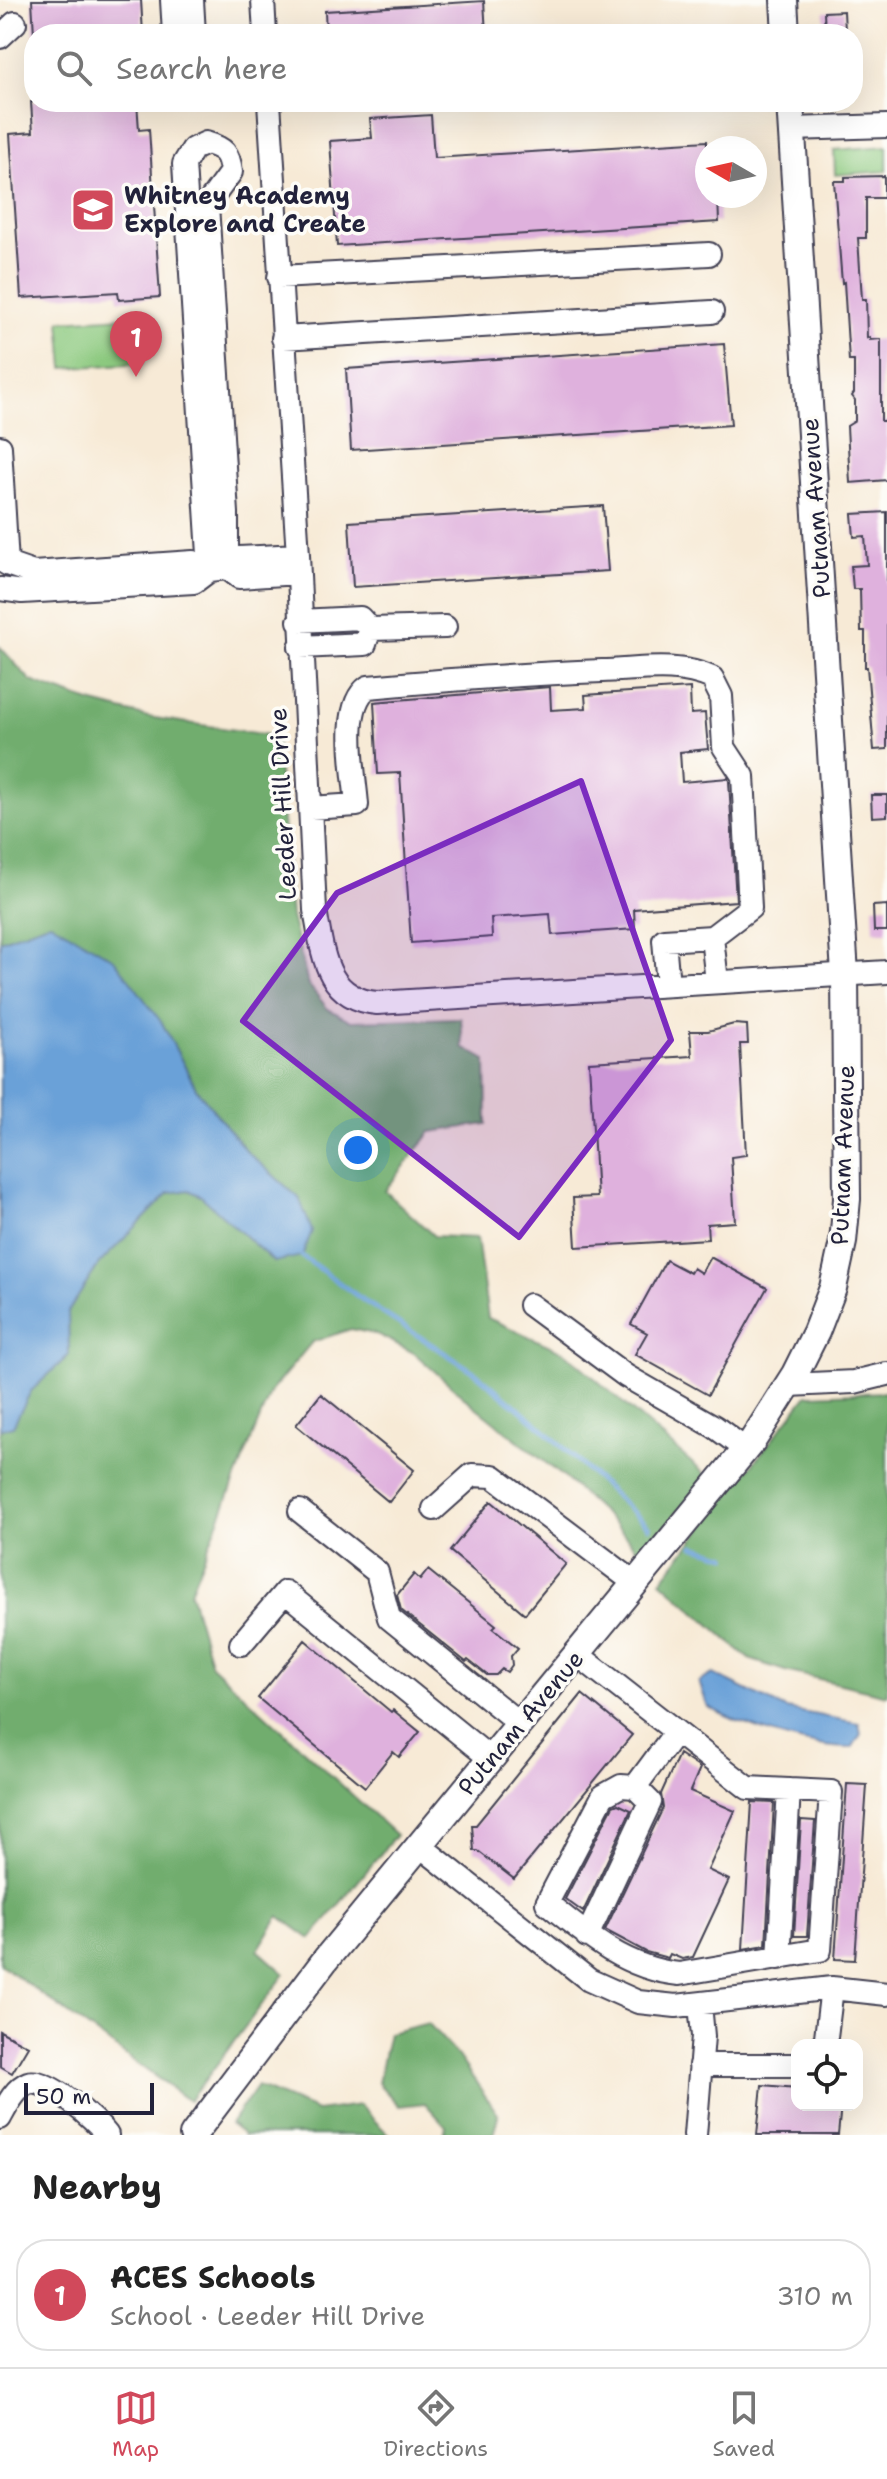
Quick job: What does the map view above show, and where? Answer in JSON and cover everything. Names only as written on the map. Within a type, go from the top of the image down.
[{"type":"main road","points":[[784,0],[785,24]]},
{"type":"main road","name":"Putnam Avenue","points":[[193,2135],[326,1959],[745,1449],[789,1385],[827,1303],[843,1242],[847,1199],[845,974],[791,112]]},
{"type":"street","points":[[172,0],[173,24]]},
{"type":"street","points":[[192,0],[193,24]]},
{"type":"street","points":[[263,0],[264,24]]},
{"type":"street","name":"Leeder Hill Drive","points":[[270,112],[298,564],[315,910],[321,945],[332,977],[342,990],[358,1001],[377,1003],[887,972]]},
{"type":"street","points":[[792,129],[887,126]]},
{"type":"street","points":[[206,143],[221,147],[230,157],[231,172],[207,205],[227,513],[219,569],[184,164],[193,149],[206,143]]},
{"type":"street","points":[[279,277],[709,254]]},
{"type":"street","points":[[283,338],[712,312]]},
{"type":"street","points":[[0,447],[7,564],[33,573],[193,562],[219,569]]},
{"type":"street","points":[[0,589],[22,592],[194,582],[239,558],[298,564]]},
{"type":"street","points":[[299,621],[360,618],[370,629],[445,627]]},
{"type":"street","points":[[300,647],[365,644],[370,629]]},
{"type":"street","points":[[310,808],[357,805],[352,713],[360,693],[368,687],[666,668],[692,670],[712,678],[721,696],[724,747],[743,776],[750,908],[712,937],[664,940],[668,985]]},
{"type":"street","points":[[712,937],[717,982]]},
{"type":"street","points":[[530,1305],[626,1376],[715,1427],[745,1449]]},
{"type":"street","points":[[789,1385],[854,1382],[887,1374]]},
{"type":"street","points":[[434,1509],[472,1475],[493,1476],[635,1583]]},
{"type":"street","points":[[300,1511],[377,1572],[389,1618],[520,1724]]},
{"type":"street","points":[[241,1644],[285,1592],[491,1759]]},
{"type":"street","points":[[577,1654],[748,1788],[831,1792],[820,1950],[679,1974],[650,1969],[623,1958],[587,1936],[547,1903],[603,1796],[621,1786],[635,1787],[650,1802],[587,1936]]},
{"type":"street","points":[[635,1787],[675,1733]]},
{"type":"street","points":[[779,1958],[789,1790]]},
{"type":"street","points":[[419,1845],[577,1971],[604,1989],[638,2002],[656,2005],[700,2004],[832,1988],[887,1994]]},
{"type":"street","points":[[604,1989],[623,1958]]},
{"type":"street","points":[[826,2039],[832,1988]]},
{"type":"street","points":[[695,2135],[703,2036],[700,2004]]},
{"type":"street","points":[[700,2065],[791,2065]]},
{"type":"street","points":[[0,2118],[23,2086],[35,2082],[85,2112],[107,2135]]},
{"type":"highlighted area","points":[[581,781],[671,1040],[519,1237],[243,1021],[337,893]]},
{"type":"green space","points":[[887,146],[887,171],[835,175],[834,150]]},
{"type":"green space","points":[[140,316],[143,363],[64,368],[60,321]]},
{"type":"green space","points":[[0,647],[31,681],[90,702],[148,717],[276,736],[291,916],[308,984],[328,1009],[351,1021],[461,1018],[463,1047],[486,1060],[487,1124],[431,1132],[385,1191],[434,1236],[477,1238],[488,1318],[566,1353],[707,1476],[643,1556],[615,1524],[565,1478],[414,1353],[379,1335],[351,1329],[312,1342],[271,1391],[190,1592],[211,1665],[396,1835],[311,1939],[279,1916],[258,1950],[285,1974],[189,2101],[0,1964],[0,1429],[13,1426],[31,1391],[69,1355],[68,1312],[99,1264],[169,1193],[189,1190],[201,1196],[274,1262],[299,1198],[247,1152],[197,1090],[162,1023],[51,922],[0,941]]},
{"type":"green space","points":[[887,1392],[887,1695],[785,1671],[749,1659],[661,1581],[807,1395]]},
{"type":"green space","points":[[428,2023],[458,2056],[499,2116],[494,2135],[444,2135],[446,2126],[425,2103],[399,2106],[378,2083],[389,2033]]},
{"type":"green space","points":[[257,2086],[317,2111],[359,2105],[389,2135],[244,2135],[230,2124]]},
{"type":"water","points":[[50,922],[114,959],[162,1023],[197,1090],[247,1152],[299,1198],[312,1231],[302,1256],[274,1262],[201,1196],[189,1190],[169,1193],[99,1264],[68,1312],[69,1355],[31,1391],[13,1426],[0,1429],[0,941]]},
{"type":"water","points":[[713,1674],[786,1709],[859,1723],[861,1734],[852,1748],[835,1747],[798,1741],[740,1722],[708,1707],[699,1682]]},
{"type":"building","points":[[32,0],[141,0],[142,24],[33,24]]},
{"type":"building","points":[[484,1],[485,24],[326,24],[325,11]]},
{"type":"building","points":[[844,11],[845,24],[825,24],[824,12]]},
{"type":"building","points":[[32,112],[138,112],[139,130],[149,129],[160,297],[119,300],[118,292],[21,298],[10,134],[33,132]]},
{"type":"building","points":[[431,115],[434,158],[695,142],[695,208],[718,208],[719,222],[337,246],[330,141],[372,138],[370,119]]},
{"type":"building","points":[[884,176],[884,198],[866,198],[866,238],[858,238],[862,299],[866,299],[867,338],[881,339],[881,421],[887,421],[887,480],[850,483],[847,426],[855,421],[855,400],[852,396],[854,361],[849,361],[834,181],[845,181],[845,177]]},
{"type":"building","points":[[724,344],[731,425],[351,450],[346,369]]},
{"type":"building","points":[[603,506],[608,571],[353,587],[349,522]]},
{"type":"building","points":[[887,512],[887,749],[874,750],[865,667],[865,631],[861,631],[860,589],[853,589],[851,566],[867,565],[865,536],[854,537],[852,514]]},
{"type":"building","points":[[550,687],[551,710],[586,708],[585,695],[690,688],[691,714],[705,713],[708,749],[680,752],[682,782],[728,778],[736,901],[634,909],[635,929],[552,935],[550,914],[491,918],[492,937],[411,943],[400,773],[378,774],[374,702]]},
{"type":"building","points":[[871,795],[887,795],[887,816],[872,817]]},
{"type":"building","points":[[887,905],[887,931],[874,931],[873,906]]},
{"type":"building","points":[[734,1024],[747,1025],[748,1044],[740,1044],[746,1155],[731,1157],[735,1222],[707,1224],[708,1239],[576,1247],[573,1198],[597,1197],[589,1062],[692,1056],[690,1031],[708,1031]]},
{"type":"building","points":[[710,1257],[767,1288],[708,1395],[635,1354],[647,1333],[631,1324],[666,1260],[690,1273],[693,1268],[701,1273]]},
{"type":"building","points":[[321,1394],[414,1470],[389,1502],[296,1425]]},
{"type":"building","points":[[491,1501],[566,1564],[525,1614],[450,1551]]},
{"type":"building","points":[[428,1570],[496,1625],[493,1628],[518,1648],[511,1656],[512,1665],[507,1672],[502,1669],[496,1675],[487,1675],[401,1610],[397,1595],[414,1574],[420,1580]]},
{"type":"building","points":[[305,1640],[391,1712],[393,1710],[420,1732],[399,1757],[393,1752],[365,1787],[258,1698]]},
{"type":"building","points":[[582,1694],[632,1735],[514,1879],[474,1851],[472,1825],[476,1825]]},
{"type":"building","points":[[679,1754],[700,1768],[690,1791],[735,1811],[708,1870],[729,1880],[693,1957],[682,1959],[670,1954],[668,1958],[646,1952],[605,1930],[663,1808],[661,1794]]},
{"type":"building","points":[[847,1784],[867,1785],[855,1960],[835,1959]]},
{"type":"building","points":[[752,1802],[774,1803],[766,1945],[743,1949]]},
{"type":"building","points":[[618,1804],[631,1810],[583,1912],[565,1899],[613,1806]]},
{"type":"building","points":[[801,1820],[815,1821],[807,1936],[794,1936]]},
{"type":"building","points":[[0,2031],[28,2046],[12,2073],[0,2066]]},
{"type":"building","points":[[762,2085],[791,2087],[791,2111],[840,2111],[838,2135],[757,2135]]},
{"type":"waterway","points":[[302,1256],[367,1303],[476,1373],[542,1428],[649,1527]]},
{"type":"waterway","points":[[694,1546],[727,1556]]},
{"type":"place","name":"Whitney Academy Explore and Create","points":[[93,210]]},
{"type":"place","name":"ACES Schools","points":[[136,377]]}]
